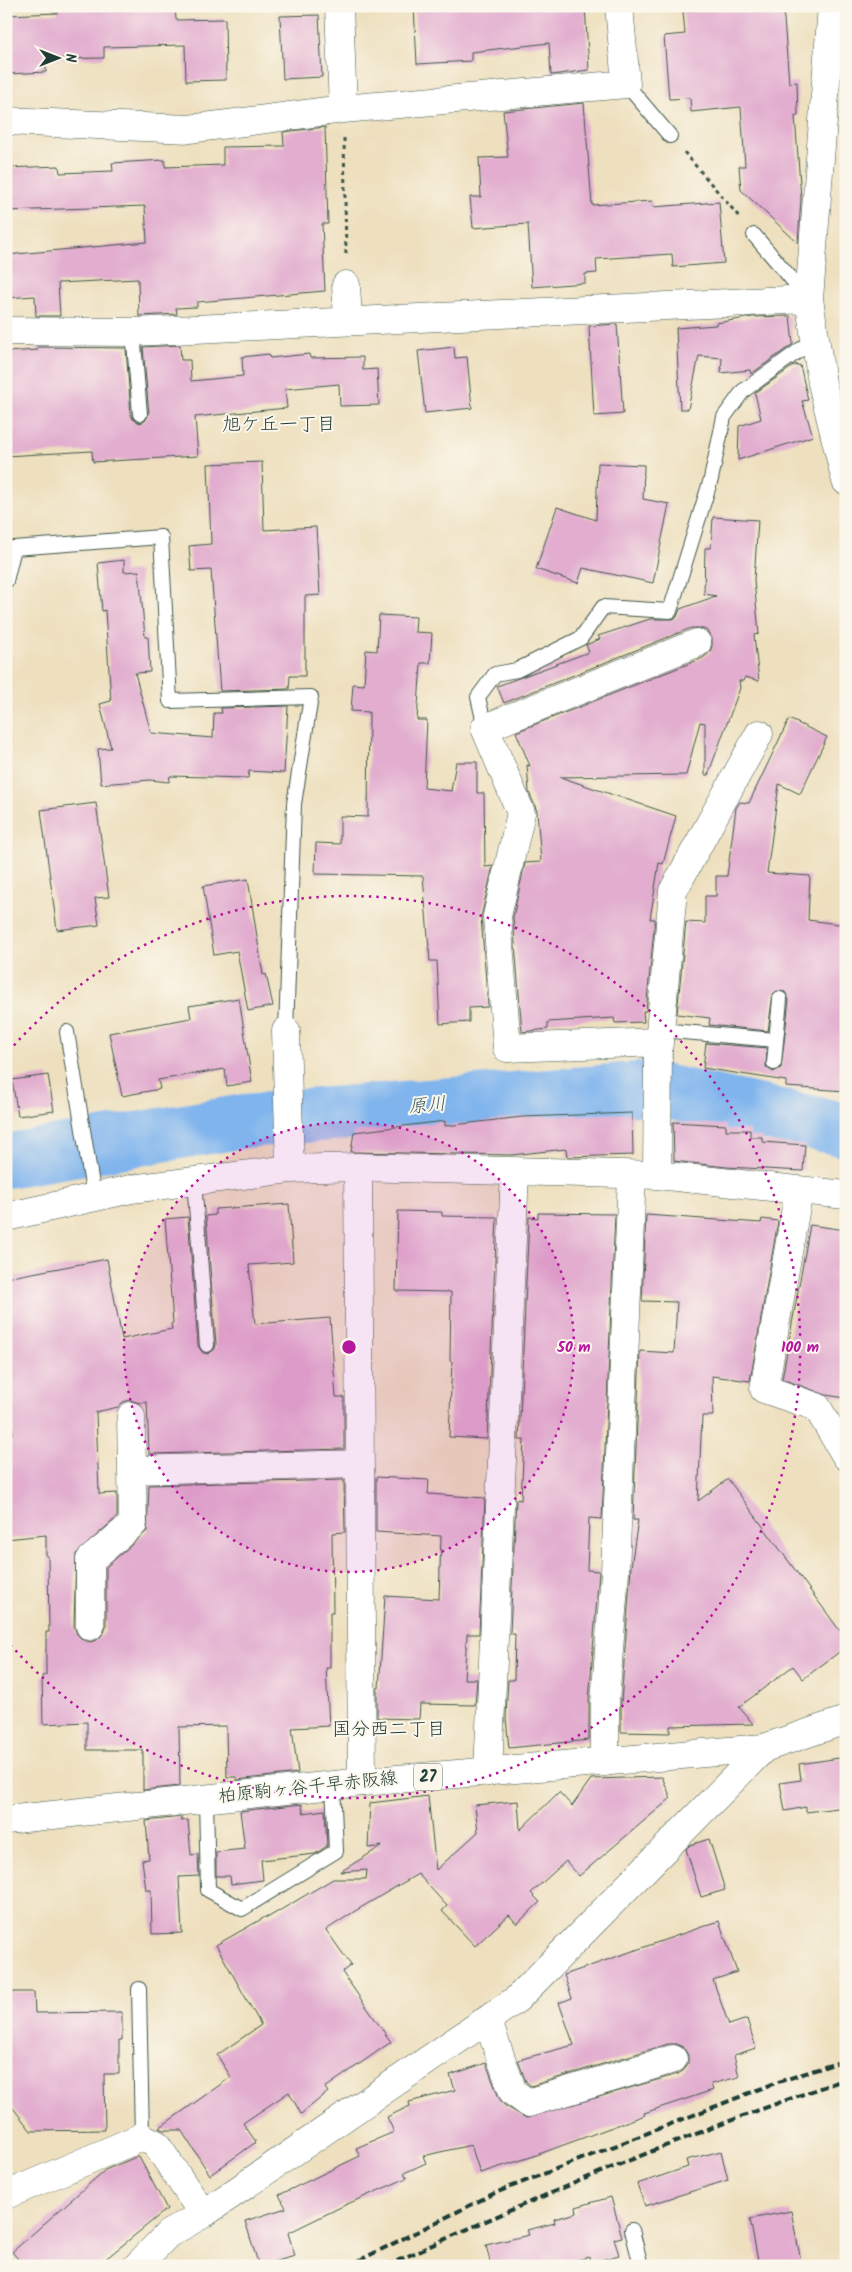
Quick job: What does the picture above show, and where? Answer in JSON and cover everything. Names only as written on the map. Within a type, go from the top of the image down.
[{"type":"street","points":[[339,6],[343,109]]},
{"type":"street","points":[[6,121],[189,129],[343,109],[626,84],[619,6]]},
{"type":"street","points":[[836,20],[809,299],[822,383],[846,481]]},
{"type":"street","points":[[346,285],[348,320]]},
{"type":"street","points":[[6,331],[133,332],[348,320],[809,299]]},
{"type":"street","points":[[660,1036],[507,1048],[497,916],[521,813],[485,728],[697,643]]},
{"type":"street","points":[[605,1762],[605,1702],[645,1175],[673,891],[759,734]]},
{"type":"street","points":[[286,1031],[290,1169]]},
{"type":"street","points":[[6,1217],[92,1189],[131,1189],[290,1169],[358,1167],[645,1175],[846,1195]]},
{"type":"street","points":[[358,1167],[362,1782]]},
{"type":"street","points":[[488,1772],[515,1172]]},
{"type":"street","points":[[799,1190],[764,1389],[817,1407],[846,1456]]},
{"type":"street","points":[[90,1626],[90,1560],[133,1524],[131,1416]]},
{"type":"street","points":[[132,1470],[360,1464]]},
{"type":"street","name":"柏原駒ヶ谷千早赤阪線","points":[[6,1820],[362,1782],[764,1748],[846,1720]]},
{"type":"street","points":[[137,2266],[168,2234],[203,2214],[517,1998],[764,1748]]},
{"type":"street","points":[[487,2019],[513,2092],[528,2103],[673,2059]]},
{"type":"street","points":[[6,2195],[142,2137],[156,2144],[203,2214]]},
{"type":"lane","points":[[626,84],[670,136]]},
{"type":"lane","points":[[754,235],[809,299]]},
{"type":"lane","points":[[133,332],[140,414]]},
{"type":"lane","points":[[485,728],[478,696],[495,674],[517,670],[581,638],[603,607],[670,611],[711,479],[724,417],[743,391],[815,339]]},
{"type":"lane","points":[[6,581],[14,548],[161,537],[170,701],[311,696],[294,804],[286,1031]]},
{"type":"lane","points":[[774,1063],[780,999]]},
{"type":"lane","points":[[67,1032],[92,1189]]},
{"type":"lane","points":[[660,1036],[775,1040]]},
{"type":"lane","points":[[194,1181],[207,1345]]},
{"type":"lane","points":[[206,1799],[208,1890],[242,1909],[336,1851],[333,1785]]},
{"type":"lane","points":[[139,1990],[142,2137]]},
{"type":"lane","points":[[632,2230],[638,2265]]},
{"type":"path","points":[[343,109],[346,285]]},
{"type":"path","points":[[670,136],[754,235]]},
{"type":"building","points":[[175,6],[176,20],[225,19],[226,80],[186,81],[185,45],[104,47],[104,58],[46,59],[46,72],[8,74],[6,15],[58,13],[58,8]]},
{"type":"building","points":[[414,6],[585,6],[589,70],[551,75],[549,43],[471,52],[471,61],[417,64]]},
{"type":"building","points":[[734,6],[783,6],[789,83],[797,82],[798,116],[795,116],[801,198],[798,243],[741,190],[739,166],[745,166],[741,107],[691,112],[690,98],[669,99],[664,36],[685,34],[683,11]]},
{"type":"building","points":[[319,15],[322,77],[283,79],[280,16]]},
{"type":"building","points":[[584,103],[592,205],[652,201],[653,207],[719,202],[724,263],[673,267],[672,254],[596,259],[597,273],[585,274],[585,283],[532,287],[528,224],[473,228],[470,197],[481,197],[479,158],[508,157],[503,111]]},
{"type":"building","points":[[325,127],[328,224],[322,224],[325,291],[197,302],[197,307],[176,308],[177,314],[139,316],[138,279],[58,283],[60,316],[36,316],[35,296],[6,298],[6,255],[147,242],[145,206],[6,211],[6,168],[59,166],[60,173],[113,171],[112,163],[165,160],[165,167],[223,165],[223,147],[284,146],[283,132]]},
{"type":"building","points":[[790,316],[793,344],[751,374],[750,370],[721,373],[722,358],[699,356],[688,409],[680,409],[676,328],[716,325],[716,323],[752,317]]},
{"type":"building","points":[[617,324],[623,414],[594,416],[589,326]]},
{"type":"building","points":[[180,345],[181,360],[190,360],[191,381],[243,376],[242,357],[269,354],[270,358],[309,354],[310,358],[363,357],[363,370],[377,369],[379,405],[340,406],[339,384],[285,389],[287,408],[195,417],[198,456],[93,462],[92,451],[6,456],[6,352],[38,350],[37,347],[126,348],[131,415],[133,419],[140,423],[145,421],[149,414],[143,347]]},
{"type":"building","points":[[454,347],[455,358],[467,357],[472,408],[425,413],[418,351]]},
{"type":"building","points":[[796,364],[796,366],[800,365],[808,400],[802,401],[813,436],[738,460],[739,426],[761,419],[755,393]]},
{"type":"building","points":[[262,462],[264,530],[316,527],[320,595],[305,596],[305,676],[290,676],[289,689],[220,691],[211,570],[191,571],[189,546],[211,544],[208,464]]},
{"type":"building","points":[[598,463],[644,465],[643,499],[669,504],[653,583],[583,568],[578,583],[536,569],[557,507],[596,520]]},
{"type":"building","points":[[713,517],[758,520],[754,580],[759,634],[754,635],[759,681],[745,677],[743,681],[739,681],[740,688],[708,775],[705,775],[705,723],[700,722],[686,775],[560,777],[676,816],[663,864],[659,863],[650,919],[655,919],[646,1011],[643,1011],[644,1022],[615,1023],[614,1018],[548,1022],[548,1029],[522,1032],[513,917],[525,863],[541,862],[537,811],[529,792],[527,765],[530,766],[516,732],[703,658],[710,652],[712,638],[706,630],[691,628],[504,703],[497,686],[589,652],[586,645],[600,639],[598,636],[650,619],[673,619],[677,617],[680,609],[716,596],[704,594],[705,548],[711,548]]},
{"type":"building","points":[[124,560],[124,572],[139,571],[145,637],[148,637],[150,672],[135,673],[151,733],[213,738],[214,713],[222,713],[221,708],[288,706],[284,773],[249,771],[248,778],[170,776],[169,782],[150,780],[101,784],[98,749],[111,748],[100,704],[111,701],[105,610],[102,611],[98,563]]},
{"type":"building","points":[[379,615],[416,617],[415,632],[432,633],[430,663],[421,663],[417,720],[427,720],[424,788],[451,791],[456,762],[477,762],[477,793],[484,793],[485,867],[493,866],[481,917],[488,1007],[469,1008],[469,1022],[440,1024],[437,961],[430,961],[423,876],[315,874],[316,843],[340,844],[340,816],[368,817],[369,712],[351,711],[353,684],[364,685],[366,650],[377,651]]},
{"type":"building","points":[[789,719],[827,737],[800,794],[779,784],[767,873],[810,876],[808,920],[846,925],[846,1091],[786,1087],[786,1081],[703,1068],[706,1043],[767,1048],[766,1067],[773,1072],[781,1068],[789,1000],[785,992],[777,991],[773,994],[768,1031],[709,1025],[710,1018],[677,1014],[686,922],[705,923],[705,896],[716,896],[716,876],[727,876],[736,808],[740,802],[749,803]]},
{"type":"building","points":[[96,803],[109,897],[95,898],[99,925],[57,930],[41,810]]},
{"type":"building","points":[[248,879],[263,975],[266,974],[273,1006],[248,1011],[237,951],[214,955],[203,886]]},
{"type":"building","points":[[239,998],[252,1082],[227,1086],[225,1069],[158,1080],[160,1089],[122,1096],[109,1033],[191,1018],[189,1006]]},
{"type":"building","points":[[48,1075],[54,1111],[18,1116],[12,1080]]},
{"type":"building","points":[[632,1113],[633,1155],[567,1157],[566,1149],[512,1155],[351,1152],[354,1132],[445,1121],[445,1126],[522,1117]]},
{"type":"building","points":[[673,1122],[726,1125],[726,1130],[750,1130],[750,1137],[762,1137],[762,1142],[805,1145],[803,1171],[726,1167],[674,1161]]},
{"type":"building","points":[[289,1204],[293,1262],[249,1265],[255,1324],[330,1318],[336,1397],[344,1397],[344,1449],[149,1454],[147,1402],[140,1403],[130,1400],[123,1402],[118,1407],[96,1412],[99,1494],[117,1493],[117,1517],[76,1554],[74,1626],[77,1634],[83,1640],[90,1642],[97,1640],[104,1633],[106,1626],[106,1567],[147,1531],[149,1485],[344,1480],[345,1532],[332,1533],[333,1612],[330,1612],[330,1668],[326,1668],[329,1726],[292,1728],[298,1773],[237,1780],[236,1777],[227,1777],[226,1726],[179,1727],[180,1786],[143,1790],[143,1750],[87,1750],[87,1722],[43,1724],[42,1676],[46,1675],[46,1632],[49,1632],[46,1535],[6,1539],[6,1434],[13,1433],[6,1394],[6,1278],[107,1259],[122,1339],[172,1329],[165,1219],[188,1217],[198,1346],[203,1353],[208,1354],[215,1349],[216,1344],[206,1216],[215,1215],[215,1209]]},
{"type":"building","points":[[398,1211],[442,1212],[442,1216],[497,1217],[487,1439],[449,1437],[452,1361],[450,1361],[451,1292],[396,1291]]},
{"type":"building","points":[[538,1213],[615,1214],[602,1519],[589,1518],[587,1570],[599,1571],[589,1701],[589,1740],[509,1748],[506,1718],[508,1680],[514,1680],[515,1634],[510,1634],[516,1499],[521,1500],[524,1440],[519,1440],[529,1217],[538,1218]]},
{"type":"building","points":[[646,1215],[761,1223],[762,1219],[778,1221],[750,1381],[712,1376],[713,1416],[702,1416],[698,1501],[728,1479],[846,1639],[846,1647],[803,1679],[793,1666],[739,1707],[753,1724],[670,1726],[670,1733],[621,1732],[621,1703],[631,1567],[638,1520],[633,1520],[640,1351],[674,1353],[677,1302],[642,1301]]},
{"type":"building","points":[[810,1225],[846,1230],[846,1398],[826,1395],[782,1379]]},
{"type":"building","points":[[376,1477],[429,1480],[428,1494],[485,1498],[479,1634],[467,1634],[464,1679],[477,1679],[475,1705],[420,1704],[419,1719],[377,1718],[377,1688],[379,1688],[385,1596],[439,1599],[441,1536],[376,1532]]},
{"type":"building","points":[[846,1757],[846,1807],[806,1812],[806,1807],[785,1811],[780,1783],[801,1780],[799,1764]]},
{"type":"building","points":[[662,1777],[671,1798],[579,1876],[566,1861],[531,1893],[540,1902],[517,1924],[509,1915],[475,1946],[442,1911],[447,1906],[418,1874],[326,1930],[351,1965],[342,1972],[391,2042],[325,2088],[328,2092],[301,2114],[289,2092],[243,2123],[256,2142],[210,2175],[181,2130],[163,2130],[159,2128],[231,2077],[217,2055],[261,2025],[216,1945],[267,1916],[267,1918],[333,1879],[366,1879],[367,1870],[340,1872],[382,1846],[368,1848],[370,1803],[428,1796],[436,1870],[478,1832],[475,1805],[518,1801],[520,1830],[559,1792],[572,1806],[591,1779]]},
{"type":"building","points":[[302,1804],[303,1813],[325,1810],[327,1846],[315,1854],[261,1860],[263,1880],[231,1884],[230,1876],[216,1876],[216,1852],[245,1849],[240,1811]]},
{"type":"building","points":[[181,1817],[181,1821],[188,1820],[191,1855],[198,1854],[199,1876],[179,1877],[182,1933],[152,1934],[151,1890],[146,1890],[142,1860],[149,1859],[146,1821]]},
{"type":"building","points":[[709,1839],[725,1890],[701,1897],[686,1849],[690,1845]]},
{"type":"building","points":[[719,1921],[737,1972],[713,1980],[729,2025],[747,2019],[756,2048],[734,2055],[739,2077],[711,2084],[713,2090],[644,2113],[645,2115],[531,2157],[480,2173],[471,2145],[423,2156],[426,2163],[404,2173],[407,2178],[345,2205],[288,2233],[295,2256],[259,2266],[245,2221],[286,2208],[279,2195],[360,2156],[356,2148],[394,2132],[387,2117],[410,2106],[409,2102],[455,2090],[450,2075],[486,2063],[499,2098],[504,2105],[526,2118],[678,2074],[684,2070],[688,2063],[688,2055],[683,2047],[676,2044],[668,2044],[531,2086],[526,2082],[518,2060],[574,2045],[559,2003],[572,1998],[564,1975]]},
{"type":"building","points":[[6,1992],[34,1992],[35,2013],[122,2012],[122,2040],[119,2040],[119,2074],[104,2074],[105,2130],[31,2131],[6,2099]]},
{"type":"building","points":[[721,2151],[728,2180],[645,2206],[637,2184],[688,2167],[686,2160]]},
{"type":"building","points":[[139,2157],[167,2209],[97,2266],[24,2266],[12,2252],[105,2170]]},
{"type":"building","points":[[611,2197],[622,2237],[614,2239],[619,2255],[590,2263],[589,2257],[555,2266],[491,2266],[486,2245],[529,2235],[527,2230],[555,2223],[554,2219],[577,2213],[576,2207]]},
{"type":"building","points":[[791,2211],[802,2266],[759,2266],[750,2219]]},
{"type":"waterway","name":"原川","points":[[6,1161],[245,1121],[649,1088],[846,1130]]},
{"type":"railway","points":[[348,2266],[495,2193],[775,2083],[846,2060]]},
{"type":"railway","points":[[386,2266],[499,2215],[613,2167],[729,2121],[846,2079]]},
{"type":"district","name":"旭ケ丘一丁目","points":[[279,425]]},
{"type":"district","name":"国分西二丁目","points":[[389,1730]]}]
